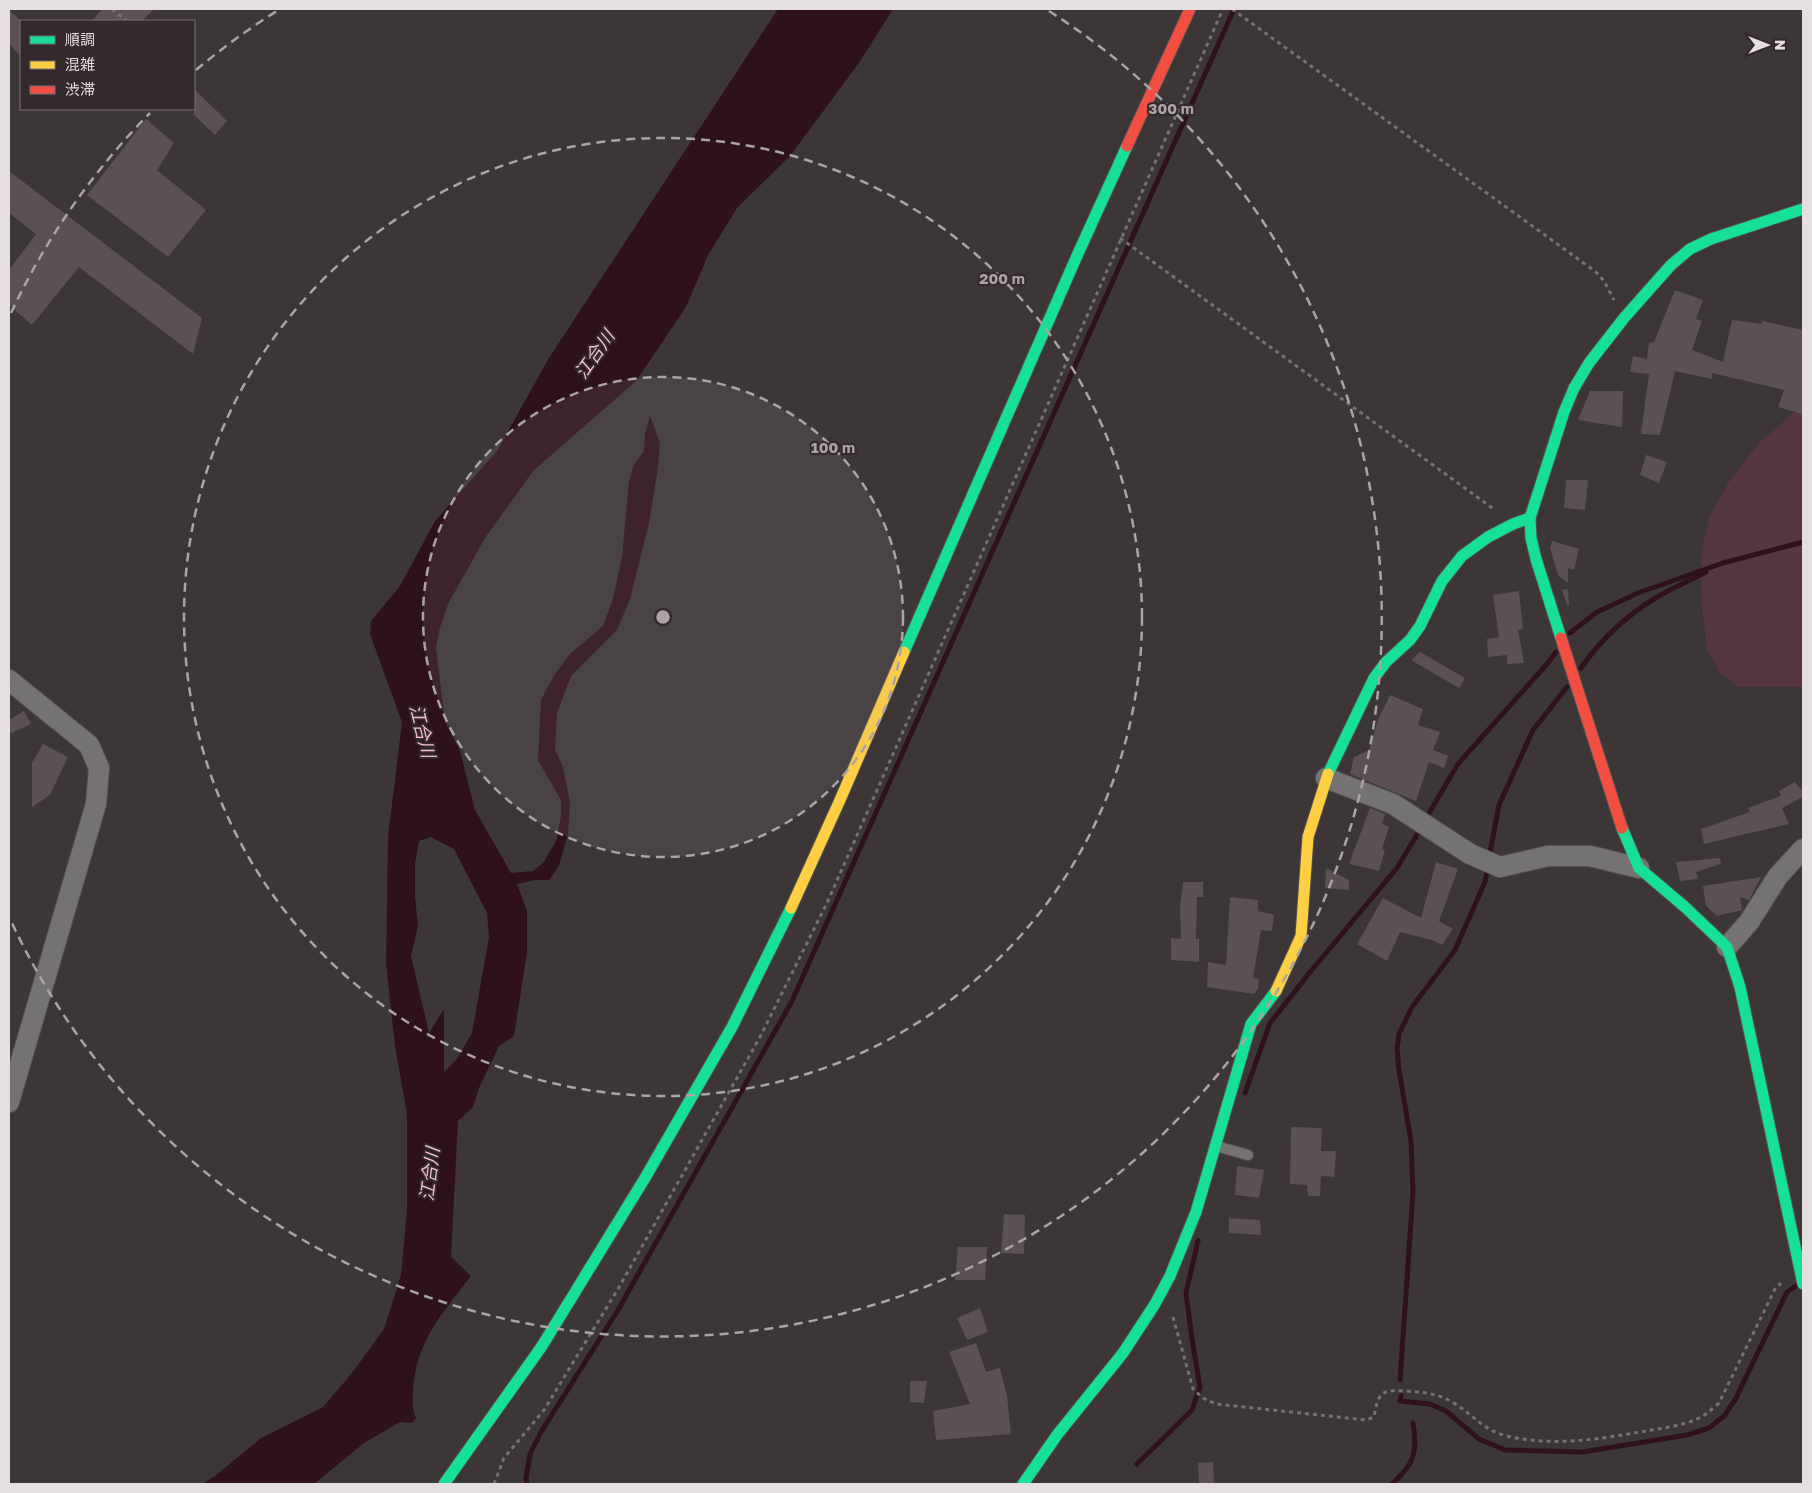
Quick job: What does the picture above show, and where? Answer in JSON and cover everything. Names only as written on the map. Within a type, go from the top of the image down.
[{"type":"street","points":[[444,1484],[542,1346],[645,1178],[732,1027],[785,920],[840,800],[1052,313],[1190,9]]},
{"type":"street","points":[[1802,1278],[1740,987],[1727,947],[1685,907],[1639,868],[1625,838],[1536,559],[1531,538],[1530,518],[1564,412],[1574,388],[1589,363],[1624,318],[1671,265],[1690,249],[1710,239],[1803,209]]},
{"type":"street","points":[[1023,1484],[1057,1435],[1123,1353],[1170,1276],[1196,1212],[1251,1024],[1276,991],[1301,936],[1308,837],[1326,778],[1374,678],[1386,662],[1410,640],[1420,626],[1442,581],[1462,556],[1488,537],[1513,524],[1530,518]]},
{"type":"street","points":[[9,680],[89,745],[99,768],[96,804],[9,1102]]},
{"type":"street","points":[[1326,778],[1393,804],[1470,854],[1499,866],[1518,864],[1548,856],[1590,856],[1639,868]]},
{"type":"street","points":[[1727,947],[1749,922],[1778,876],[1803,849]]},
{"type":"lane","points":[[1216,1146],[1248,1155]]},
{"type":"path","points":[[112,9],[126,20]]},
{"type":"path","points":[[1232,9],[1596,272],[1604,281],[1624,318]]},
{"type":"path","points":[[1120,238],[1513,524]]},
{"type":"path","points":[[1160,1295],[1171,1311],[1193,1388],[1203,1398],[1216,1404],[1366,1420],[1374,1417],[1377,1400],[1383,1392],[1390,1390],[1421,1392],[1438,1395],[1454,1402],[1476,1421],[1492,1431],[1506,1436],[1548,1441],[1592,1440],[1679,1426],[1697,1419],[1719,1403],[1775,1289],[1788,1278],[1802,1278]]},
{"type":"shaded area","points":[[1803,405],[1803,687],[1739,687],[1719,672],[1707,649],[1701,597],[1701,556],[1709,518],[1730,480],[1759,443]]},
{"type":"water","name":"江合川","points":[[778,9],[893,9],[861,60],[790,156],[737,208],[708,255],[686,307],[636,381],[533,471],[485,538],[449,602],[440,627],[436,648],[445,722],[460,751],[475,810],[511,873],[533,871],[544,862],[557,839],[561,815],[561,800],[538,760],[541,700],[555,674],[571,653],[603,626],[613,599],[622,557],[629,482],[634,464],[644,451],[645,434],[650,416],[660,443],[657,474],[649,523],[630,599],[617,630],[571,676],[557,713],[555,749],[563,767],[570,803],[568,834],[559,866],[549,880],[535,880],[517,884],[527,911],[527,952],[514,1036],[499,1046],[479,1088],[473,1107],[458,1121],[451,1257],[471,1276],[440,1316],[419,1358],[413,1392],[413,1408],[416,1418],[412,1423],[400,1422],[364,1443],[314,1484],[202,1484],[215,1476],[261,1438],[323,1407],[352,1373],[384,1329],[401,1275],[407,1211],[407,1114],[395,1046],[386,963],[388,837],[402,722],[370,634],[371,621],[400,586],[435,521],[497,451],[549,358]],"holes":[[[431,837],[454,849],[487,913],[489,937],[472,1033],[457,1059],[444,1072],[444,1009],[429,1033],[411,956],[418,926],[415,897],[415,864],[419,841]]]},
{"type":"building","points":[[102,9],[154,9],[143,20],[93,20]]},
{"type":"building","points":[[9,10],[20,20],[20,55],[9,44]]},
{"type":"building","points":[[195,90],[227,121],[215,135],[194,115]]},
{"type":"building","points":[[146,119],[174,143],[157,170],[206,210],[168,257],[87,195]]},
{"type":"building","points":[[9,171],[202,318],[193,354],[79,267],[32,325],[9,305],[9,270],[36,234],[9,213]]},
{"type":"building","points":[[1675,290],[1703,300],[1696,319],[1702,321],[1692,350],[1723,362],[1732,320],[1762,324],[1762,321],[1803,330],[1803,414],[1778,407],[1784,390],[1712,373],[1712,379],[1675,371],[1660,435],[1641,434],[1649,374],[1630,372],[1633,356],[1647,359],[1649,343],[1654,342]]},
{"type":"building","points":[[1590,391],[1623,391],[1622,427],[1578,420]]},
{"type":"building","points":[[1646,455],[1667,462],[1659,483],[1640,475]]},
{"type":"building","points":[[1566,480],[1588,480],[1585,510],[1564,508]]},
{"type":"building","points":[[1552,541],[1579,549],[1574,570],[1568,568],[1568,583],[1558,575],[1550,548]]},
{"type":"building","points":[[1568,589],[1569,605],[1567,605],[1562,590]]},
{"type":"building","points":[[1519,591],[1523,629],[1518,630],[1524,663],[1507,664],[1507,655],[1488,657],[1487,639],[1499,637],[1493,595]]},
{"type":"building","points":[[1420,652],[1465,678],[1459,688],[1411,660]]},
{"type":"building","points":[[1390,695],[1423,709],[1418,725],[1440,732],[1433,750],[1448,756],[1444,768],[1429,762],[1416,801],[1350,774],[1354,757],[1369,750],[1378,720]]},
{"type":"building","points":[[24,711],[31,724],[9,734],[9,720]]},
{"type":"building","points":[[43,744],[68,757],[50,795],[32,807],[32,763]]},
{"type":"building","points":[[1795,782],[1800,789],[1803,788],[1803,797],[1782,808],[1789,824],[1704,844],[1701,829],[1750,812],[1748,808],[1781,796],[1779,791]]},
{"type":"building","points":[[1370,808],[1385,814],[1382,824],[1389,827],[1382,849],[1385,850],[1379,871],[1349,864]]},
{"type":"building","points":[[1720,858],[1721,864],[1696,872],[1698,879],[1680,881],[1676,862]]},
{"type":"building","points":[[1436,862],[1458,869],[1439,921],[1453,929],[1442,945],[1432,940],[1400,932],[1387,961],[1357,944],[1383,898],[1421,918]]},
{"type":"building","points":[[1326,868],[1349,880],[1349,890],[1325,888]]},
{"type":"building","points":[[1761,877],[1749,900],[1740,897],[1742,910],[1717,916],[1706,906],[1703,886]]},
{"type":"building","points":[[1183,882],[1203,882],[1203,897],[1197,897],[1196,939],[1199,939],[1199,962],[1171,960],[1171,938],[1181,939],[1180,907]]},
{"type":"building","points":[[1230,897],[1258,900],[1258,911],[1274,915],[1272,931],[1261,930],[1253,978],[1259,979],[1258,989],[1254,994],[1207,987],[1208,962],[1226,965]]},
{"type":"building","points":[[1291,1127],[1322,1128],[1321,1151],[1336,1151],[1334,1177],[1321,1176],[1320,1196],[1308,1196],[1307,1185],[1290,1184]]},
{"type":"building","points":[[1237,1166],[1264,1170],[1259,1198],[1235,1195]]},
{"type":"building","points":[[1004,1214],[1025,1215],[1024,1254],[1001,1253]]},
{"type":"building","points":[[1229,1218],[1260,1220],[1261,1235],[1229,1233]]},
{"type":"building","points":[[958,1247],[987,1247],[985,1280],[955,1280]]},
{"type":"building","points":[[980,1308],[988,1332],[967,1340],[957,1318]]},
{"type":"building","points":[[976,1343],[986,1372],[1000,1368],[1007,1396],[1011,1434],[936,1440],[933,1411],[970,1404],[949,1352]]},
{"type":"building","points":[[910,1381],[927,1381],[924,1403],[910,1402]]},
{"type":"building","points":[[1213,1462],[1214,1484],[1199,1484],[1198,1463]]},
{"type":"waterway","points":[[527,1484],[526,1478],[530,1454],[541,1432],[618,1310],[792,1001],[1234,9]]},
{"type":"waterway","points":[[1570,633],[1597,612],[1638,593],[1723,563],[1803,542]]},
{"type":"waterway","points":[[1581,668],[1605,639],[1633,613],[1660,595],[1706,572]]},
{"type":"waterway","points":[[1425,820],[1458,764],[1556,652]]},
{"type":"waterway","points":[[1489,858],[1499,805],[1533,730],[1567,687]]},
{"type":"waterway","points":[[1245,1093],[1270,1023],[1397,868],[1421,828]]},
{"type":"waterway","points":[[1400,1380],[1413,1193],[1411,1141],[1397,1049],[1399,1034],[1412,1007],[1455,950],[1485,882],[1488,866]]},
{"type":"waterway","points":[[1137,1464],[1192,1410],[1200,1387],[1186,1293],[1198,1241]]},
{"type":"waterway","points":[[1401,1396],[1400,1401],[1430,1404],[1446,1411],[1479,1439],[1505,1450],[1583,1452],[1687,1435],[1709,1428],[1724,1416],[1735,1400],[1787,1292],[1796,1286]]},
{"type":"waterway","points":[[1392,1484],[1410,1464],[1413,1457],[1415,1442],[1413,1423]]},
{"type":"traffic: fast","points":[[904,652],[1076,258],[1127,146]]},
{"type":"traffic: fast","points":[[1561,638],[1536,559],[1531,538],[1530,518],[1564,412],[1574,388],[1589,363],[1624,318],[1671,265],[1690,249],[1711,239],[1803,209]]},
{"type":"traffic: fast","points":[[1328,774],[1374,678],[1386,662],[1410,640],[1420,626],[1442,581],[1462,556],[1488,537],[1513,524],[1530,518]]},
{"type":"traffic: fast","points":[[1622,828],[1639,868],[1685,907],[1727,947],[1740,987],[1803,1284]]},
{"type":"traffic: fast","points":[[444,1484],[542,1346],[645,1178],[732,1027],[791,908]]},
{"type":"traffic: fast","points":[[1023,1484],[1057,1435],[1123,1353],[1155,1304],[1170,1276],[1196,1212],[1251,1024],[1276,991]]},
{"type":"traffic: slow","points":[[791,908],[904,652]]},
{"type":"traffic: slow","points":[[1276,991],[1301,936],[1308,837],[1328,774]]},
{"type":"traffic: jam","points":[[1127,146],[1190,9]]},
{"type":"traffic: jam","points":[[1561,638],[1622,828]]}]
